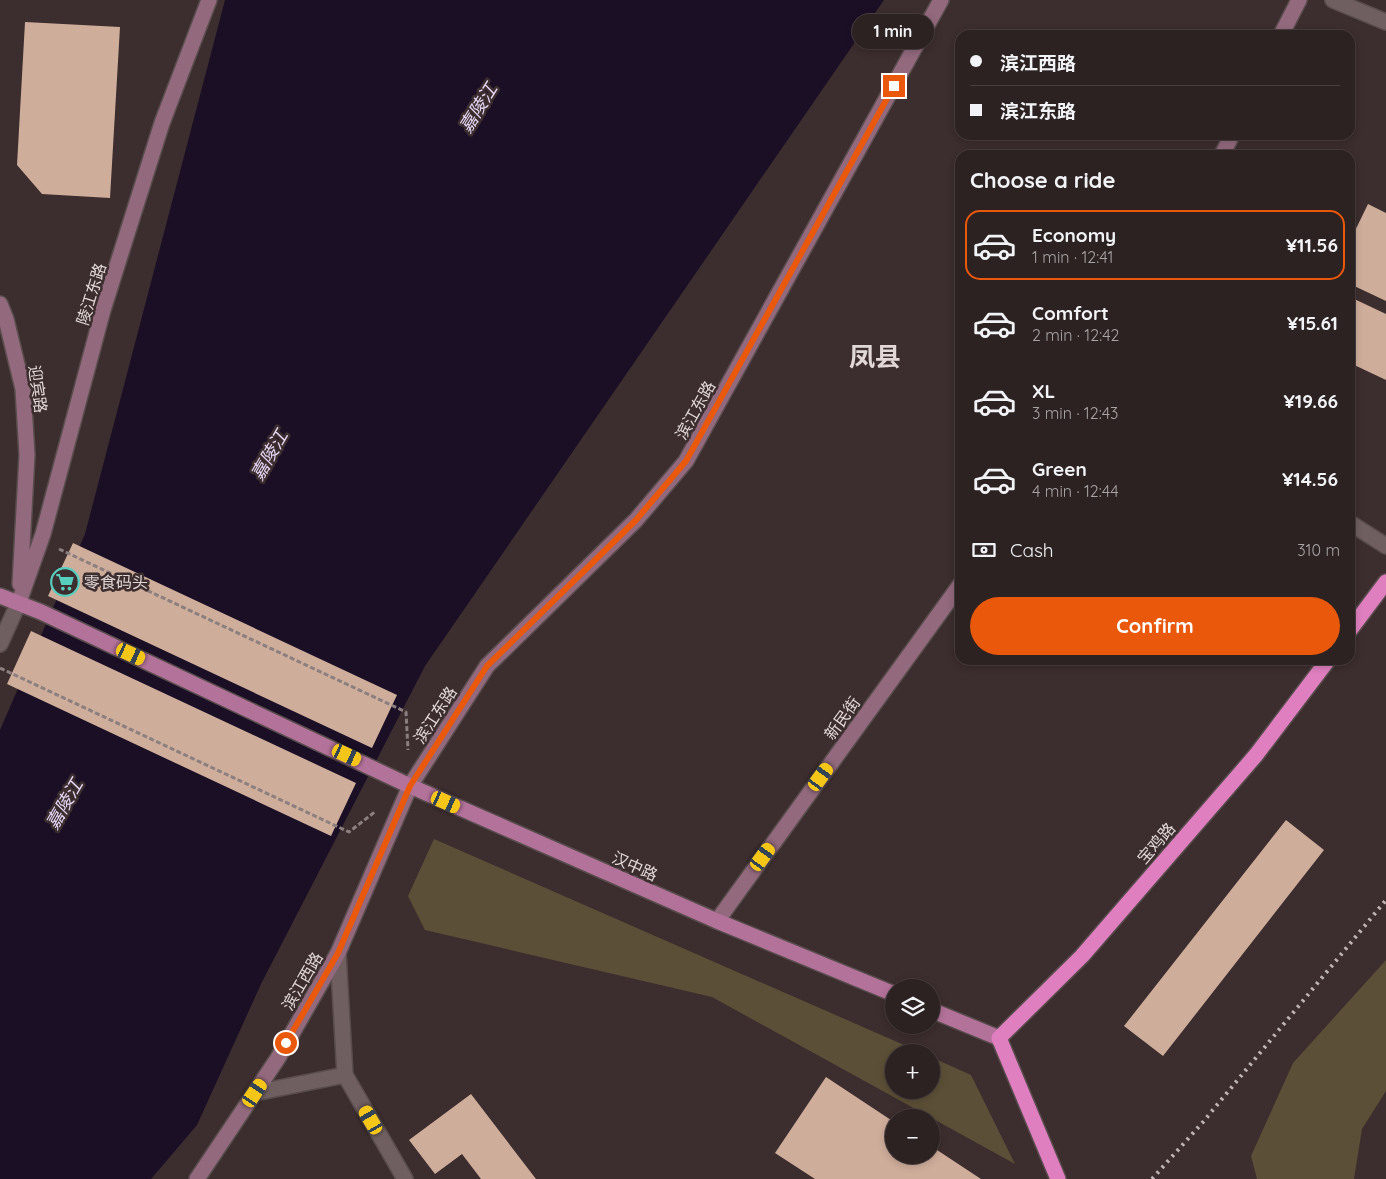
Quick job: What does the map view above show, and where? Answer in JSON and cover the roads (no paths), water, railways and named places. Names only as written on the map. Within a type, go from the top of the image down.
[{"type":"highway","points":[[1355,623],[1386,582]]},
{"type":"highway","name":"宝鸡路","points":[[999,1038],[1082,956],[1244,770],[1324,665]]},
{"type":"highway","points":[[999,1038],[1058,1179]]},
{"type":"main road","name":"汉中路","points":[[0,596],[41,612],[410,786],[717,920],[885,990]]},
{"type":"main road","points":[[940,1014],[999,1038]]},
{"type":"street","name":"陵江东路","points":[[19,602],[44,534],[112,282],[162,124],[209,0]]},
{"type":"street","name":"滨江东路","points":[[410,786],[487,666],[636,520],[686,461],[941,0]]},
{"type":"street","points":[[1284,30],[1299,0]]},
{"type":"street","points":[[1333,0],[1386,22]]},
{"type":"street","name":"迎宾路","points":[[0,304],[6,319],[23,389],[27,456],[19,602]]},
{"type":"street","points":[[1355,526],[1386,546]]},
{"type":"street","name":"新民街","points":[[717,920],[955,593]]},
{"type":"street","points":[[0,644],[19,602]]},
{"type":"street","name":"滨江西路","points":[[197,1179],[278,1058],[338,953],[410,786]]},
{"type":"street","points":[[338,953],[345,1075],[405,1179]]},
{"type":"street","points":[[255,1093],[345,1075]]},
{"type":"water","name":"嘉陵江","points":[[225,0],[884,0],[425,666],[261,984],[197,1125],[151,1179],[0,1179],[0,730],[85,534]]},
{"type":"railway","points":[[1152,1179],[1203,1122],[1386,900]]},
{"type":"place","name":"零食码头","points":[[65,582]]},
{"type":"district","name":"凤县","points":[[875,356]]}]
